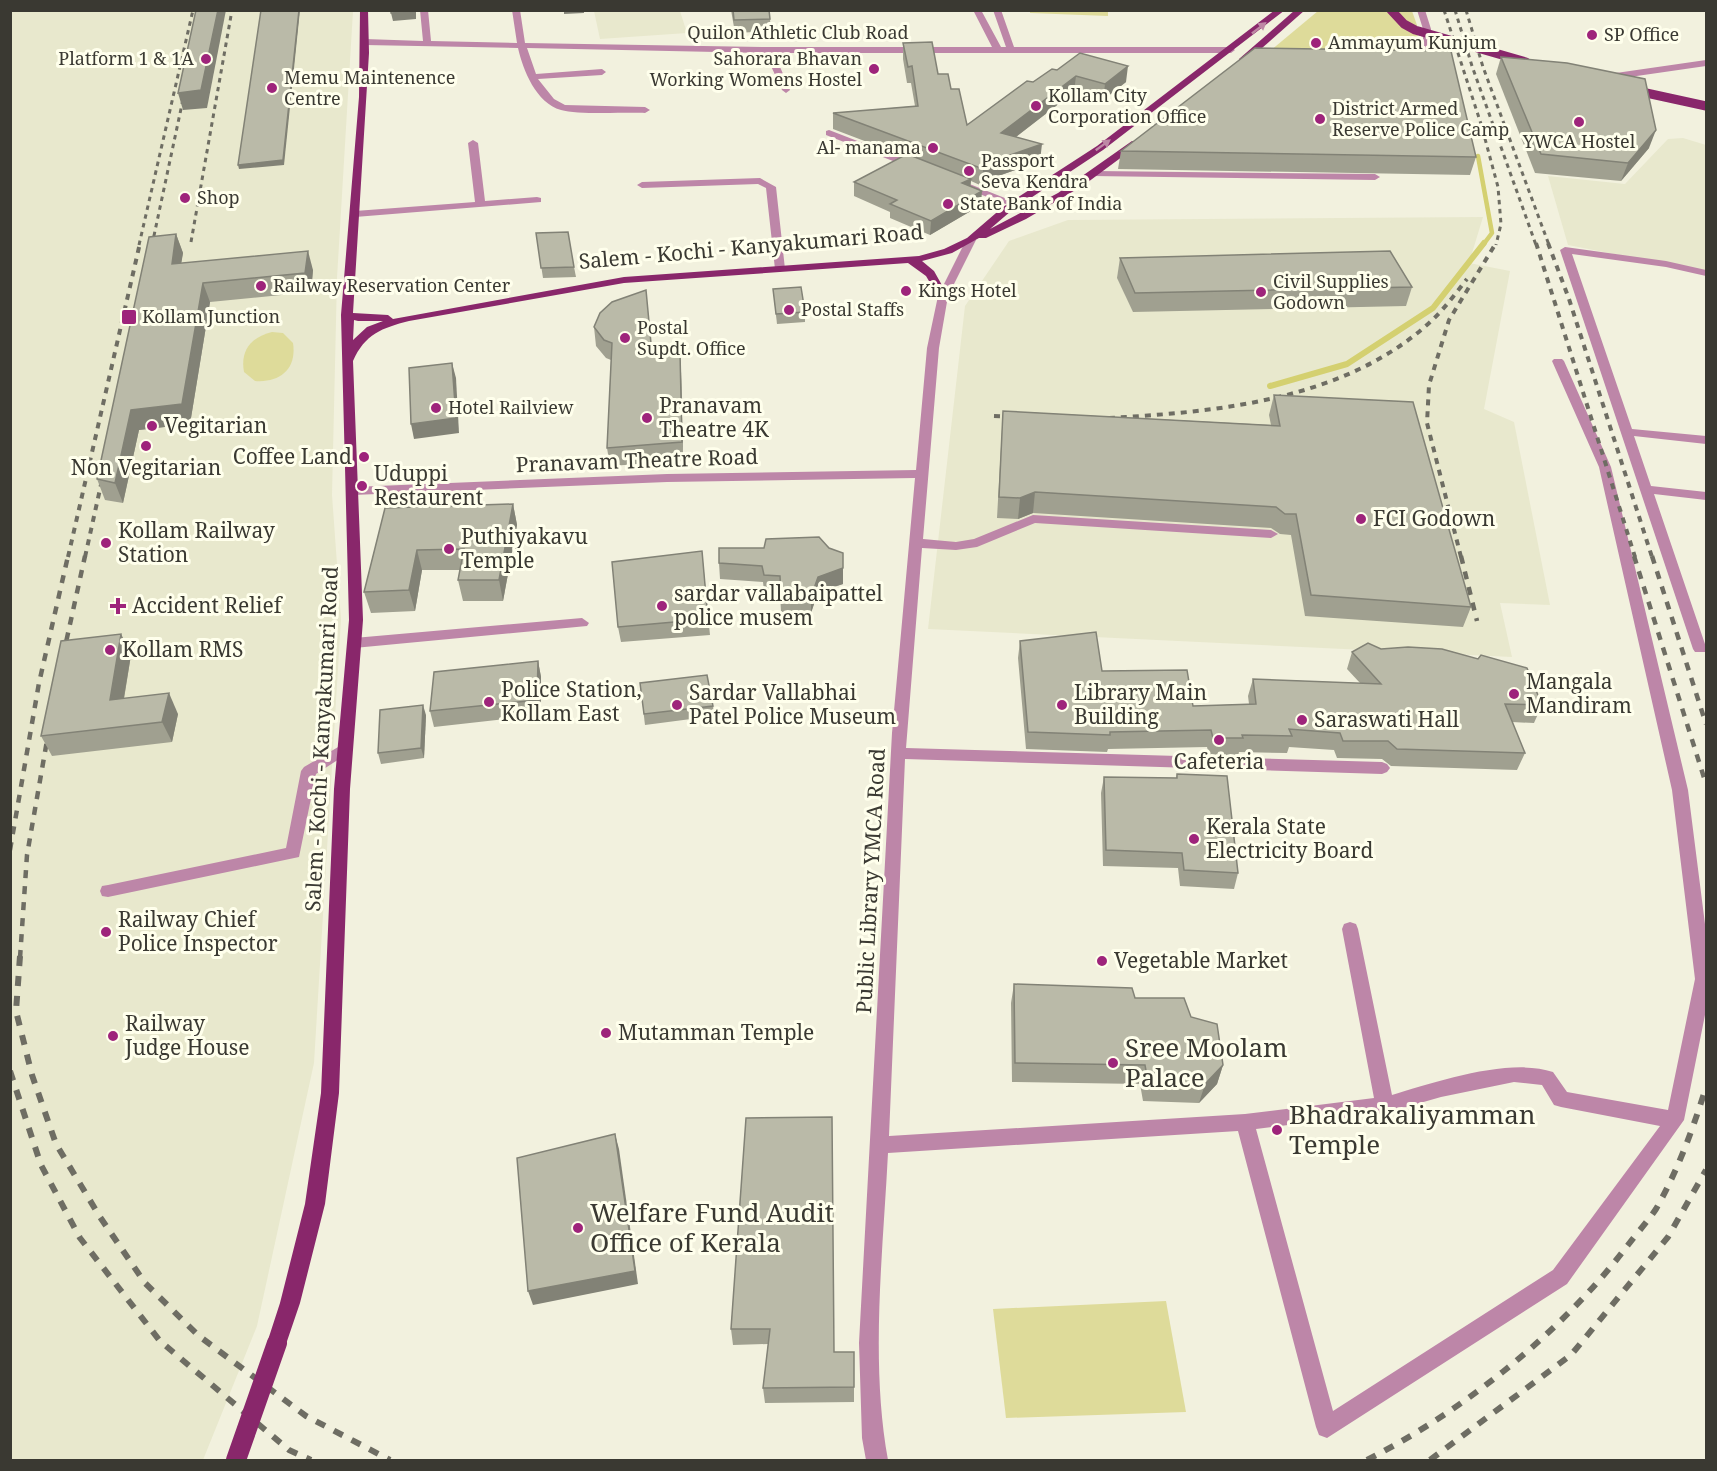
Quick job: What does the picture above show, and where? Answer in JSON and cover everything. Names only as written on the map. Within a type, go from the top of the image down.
[{"type":"main road","points":[[347,361],[347,315],[363,123],[364,10]]},
{"type":"main road","name":"Salem - Kochi - Kanyakumari Road","points":[[236,1461],[290,1303],[315,1204],[330,1094],[345,748],[356,620],[347,361],[358,338],[368,330],[408,318],[624,280],[908,259],[948,251],[971,240],[1015,204],[1100,148],[1281,10]]},
{"type":"main road","points":[[1236,66],[1301,10]]},
{"type":"main road","points":[[1391,10],[1404,24],[1415,30],[1536,69]]},
{"type":"main road","points":[[1600,80],[1707,106]]},
{"type":"main road","points":[[971,240],[1013,224],[1095,174],[1140,140]]},
{"type":"main road","points":[[908,259],[922,264],[935,278],[943,296]]},
{"type":"main road","points":[[347,315],[370,319],[408,318]]},
{"type":"street","points":[[424,10],[427,44]]},
{"type":"street","points":[[516,10],[520,45],[532,77],[551,103],[563,108],[645,110]]},
{"type":"street","points":[[977,10],[998,50]]},
{"type":"street","points":[[997,10],[1011,50]]},
{"type":"street","points":[[1420,10],[1427,29],[1427,62]]},
{"type":"street","name":"Quilon Athletic Club Road","points":[[365,42],[769,51],[1231,50]]},
{"type":"street","points":[[769,51],[786,90]]},
{"type":"street","points":[[1250,55],[1261,57]]},
{"type":"street","points":[[1416,62],[1438,63]]},
{"type":"street","points":[[1600,80],[1707,63]]},
{"type":"street","points":[[1512,70],[1536,69]]},
{"type":"street","points":[[532,77],[602,72]]},
{"type":"street","points":[[829,134],[927,171]]},
{"type":"street","points":[[473,143],[480,204]]},
{"type":"street","points":[[1095,174],[1375,177]]},
{"type":"street","points":[[949,179],[1015,204]]},
{"type":"street","points":[[642,185],[760,181],[771,187],[780,269]]},
{"type":"street","points":[[355,214],[537,200]]},
{"type":"street","name":"Public Library YMCA Road","points":[[877,1461],[873,1438],[869,1343],[899,753],[933,348],[943,296],[971,240]]},
{"type":"street","points":[[1700,649],[1565,250],[1666,264],[1707,273]]},
{"type":"street","points":[[1245,1122],[1327,1427],[1560,1277],[1675,1120],[1704,980],[1680,790],[1605,467],[1558,361]]},
{"type":"street","points":[[1627,432],[1707,440]]},
{"type":"street","name":"Pranavam Theatre Road","points":[[353,491],[667,478],[921,474]]},
{"type":"street","points":[[1646,489],[1707,496]]},
{"type":"street","points":[[917,543],[956,546],[977,543],[1033,519],[1271,534]]},
{"type":"street","points":[[354,643],[582,623]]},
{"type":"street","points":[[108,891],[293,853],[309,771],[345,748]]},
{"type":"street","points":[[899,753],[1382,768]]},
{"type":"street","points":[[1350,929],[1385,1105]]},
{"type":"street","points":[[878,1145],[1245,1122],[1385,1105],[1441,1089],[1514,1074],[1547,1078],[1561,1099],[1675,1120]]},
{"type":"shaded area","name":"Kollam Junction","points":[[11,11],[353,11],[337,278],[332,495],[341,619],[314,1063],[257,1326],[203,1460],[11,1460]]},
{"type":"shaded area","points":[[594,11],[680,11],[687,33],[600,39]]},
{"type":"shaded area","points":[[1030,11],[1108,11],[1108,16],[1030,13]]},
{"type":"shaded area","points":[[1318,11],[1412,11],[1418,28],[1417,56],[1270,51]]},
{"type":"shaded area","points":[[1683,138],[1706,145],[1706,272],[1568,245],[1548,176],[1625,184],[1668,139]]},
{"type":"shaded area","points":[[1483,217],[1469,263],[1510,271],[1484,409],[1514,422],[1550,605],[1500,603],[1512,657],[928,629],[965,306],[1009,241],[1068,220]]},
{"type":"shaded area","points":[[272,332],[283,333],[293,343],[292,360],[289,367],[279,377],[272,380],[255,381],[244,372],[246,351],[258,337]]},
{"type":"shaded area","points":[[1166,1301],[1186,1412],[1006,1418],[993,1309]]},
{"type":"building","points":[[196,10],[218,10],[201,90],[178,93]]},
{"type":"building","name":"Memu Maintenence Centre","points":[[261,10],[299,10],[283,160],[238,165]]},
{"type":"building","points":[[391,10],[415,10],[415,11],[391,13]]},
{"type":"building","points":[[733,10],[769,10],[770,19],[734,20]]},
{"type":"building","points":[[932,42],[938,74],[948,74],[951,89],[959,89],[967,125],[1027,81],[1033,82],[1052,69],[1057,70],[1080,53],[1128,66],[1105,84],[1076,76],[1001,133],[1042,144],[1002,158],[983,169],[833,113],[918,106],[912,66],[908,67],[903,43]]},
{"type":"building","name":"District Armed Reserve Police Camp","points":[[1255,48],[1451,51],[1476,157],[1121,151]]},
{"type":"building","name":"YWCA Hostel","points":[[1501,57],[1567,63],[1645,79],[1656,130],[1628,163],[1541,154]]},
{"type":"building","points":[[907,154],[971,179],[962,183],[982,191],[931,221],[890,204],[897,200],[854,182]]},
{"type":"building","points":[[568,232],[574,267],[541,268],[536,233]]},
{"type":"building","points":[[176,234],[172,264],[308,251],[305,273],[203,283],[182,404],[131,410],[115,483],[97,479],[149,237]]},
{"type":"building","points":[[1390,251],[1412,287],[1135,293],[1120,258]]},
{"type":"building","name":"Postal Staffs","points":[[801,287],[805,312],[776,314],[773,289]]},
{"type":"building","points":[[646,290],[652,354],[680,353],[682,442],[607,448],[612,343],[604,340],[594,327],[600,313],[612,302]]},
{"type":"building","name":"Hotel Railview","points":[[452,363],[456,418],[411,424],[409,368]]},
{"type":"building","points":[[1274,395],[1413,402],[1471,607],[1311,595],[1296,514],[1285,514],[1276,507],[1035,492],[1020,498],[999,497],[1003,411],[1280,426]]},
{"type":"building","points":[[513,504],[499,580],[458,580],[464,549],[417,550],[409,590],[364,592],[385,508]]},
{"type":"building","points":[[819,537],[829,548],[843,553],[843,568],[818,577],[811,597],[781,597],[780,576],[764,575],[762,566],[719,563],[719,548],[764,548],[766,539]]},
{"type":"building","name":"sardar vallabaipattel police musem","points":[[702,551],[708,619],[618,627],[612,562]]},
{"type":"building","points":[[1096,632],[1102,671],[1187,670],[1193,706],[1256,704],[1253,679],[1381,684],[1352,652],[1368,643],[1381,649],[1408,647],[1442,649],[1478,659],[1481,655],[1527,668],[1542,705],[1505,704],[1525,753],[1397,749],[1388,741],[1343,741],[1340,733],[1289,729],[1292,736],[1242,735],[1243,738],[1213,738],[1211,730],[1110,732],[1110,735],[1028,732],[1020,641]]},
{"type":"building","points":[[121,634],[110,700],[169,693],[162,722],[41,736],[61,641]]},
{"type":"building","points":[[538,661],[537,700],[430,711],[434,672]]},
{"type":"building","name":"Sardar Vallabhai Patel Police Museum","points":[[707,675],[713,706],[644,714],[640,683]]},
{"type":"building","points":[[423,705],[421,748],[378,753],[380,710]]},
{"type":"building","name":"Kerala State Electricity Board","points":[[1177,774],[1227,776],[1238,873],[1184,870],[1182,853],[1106,850],[1104,777],[1177,778]]},
{"type":"building","name":"Sree Moolam Palace","points":[[1014,984],[1132,988],[1135,998],[1184,998],[1191,1017],[1217,1024],[1223,1065],[1205,1084],[1148,1082],[1145,1065],[1015,1063]]},
{"type":"building","points":[[832,1117],[834,1352],[854,1352],[854,1387],[763,1388],[770,1329],[731,1329],[746,1118]]},
{"type":"building","name":"Welfare Fund Audit Office of Kerala","points":[[615,1134],[635,1271],[528,1291],[517,1158]]},
{"type":"waterway","points":[[1478,156],[1492,233],[1483,245]]},
{"type":"waterway","points":[[1270,386],[1347,364],[1433,308],[1484,243]]},
{"type":"railway","points":[[139,245],[193,10]]},
{"type":"railway","points":[[191,242],[232,10]]},
{"type":"railway","points":[[1444,10],[1481,124],[1498,187],[1501,224],[1496,245]]},
{"type":"railway","points":[[1455,10],[1472,66],[1536,245]]},
{"type":"railway","points":[[1466,10],[1483,67],[1549,245]]},
{"type":"railway","points":[[152,245],[185,90]]},
{"type":"railway","points":[[68,557],[140,243]]},
{"type":"railway","points":[[150,254],[152,243]]},
{"type":"railway","points":[[1461,557],[1427,423],[1429,385],[1449,320],[1496,243]]},
{"type":"railway","points":[[1536,243],[1635,557]]},
{"type":"railway","points":[[1548,243],[1569,299],[1652,557]]},
{"type":"railway","points":[[1109,418],[1235,406],[1318,386],[1358,370],[1394,350],[1428,324],[1467,279]]},
{"type":"railway","points":[[994,416],[1019,417]]},
{"type":"railway","points":[[85,557],[104,471]]},
{"type":"railway","points":[[10,850],[39,683],[68,556]]},
{"type":"railway","points":[[63,656],[85,556]]},
{"type":"railway","points":[[1461,556],[1477,621]]},
{"type":"railway","points":[[1634,556],[1706,784]]},
{"type":"railway","points":[[1652,556],[1706,724]]},
{"type":"railway","points":[[20,958],[27,855],[49,729]]},
{"type":"railway","points":[[20,956],[16,1011],[32,1075],[56,1144],[100,1217],[145,1283],[199,1336],[306,1416],[390,1460]]},
{"type":"railway","points":[[10,1071],[41,1165],[80,1238],[160,1341],[289,1450],[311,1460]]},
{"type":"railway","points":[[1367,1460],[1440,1418],[1510,1366],[1542,1338],[1602,1277],[1656,1209],[1684,1149],[1706,1087]]},
{"type":"railway","points":[[1430,1460],[1571,1355],[1668,1237],[1706,1170]]},
{"type":"place","name":"SP Office","points":[[1592,35]]},
{"type":"place","name":"Ammayum Kunjum","points":[[1316,43]]},
{"type":"place","name":"Platform 1 & 1A","points":[[206,59]]},
{"type":"place","name":"Sahorara Bhavan Working Womens Hostel","points":[[874,69]]},
{"type":"place","name":"Memu Maintenence Centre","points":[[272,88]]},
{"type":"place","name":"Kollam City Corporation Office","points":[[1036,106]]},
{"type":"place","name":"District Armed Reserve Police Camp","points":[[1320,119]]},
{"type":"place","name":"YWCA Hostel","points":[[1579,122]]},
{"type":"place","name":"Al- manama","points":[[933,148]]},
{"type":"place","name":"Passport Seva Kendra","points":[[969,171]]},
{"type":"place","name":"Shop","points":[[185,198]]},
{"type":"place","name":"State Bank of India","points":[[948,204]]},
{"type":"place","name":"Railway Reservation Center","points":[[261,286]]},
{"type":"place","name":"Kings Hotel","points":[[906,291]]},
{"type":"place","name":"Civil Supplies Godown","points":[[1261,292]]},
{"type":"place","name":"Postal Staffs","points":[[789,310]]},
{"type":"place","name":"Kollam Junction","points":[[129,317]]},
{"type":"place","name":"Postal Supdt. Office","points":[[625,338]]},
{"type":"place","name":"Hotel Railview","points":[[436,408]]},
{"type":"place","name":"Pranavam Theatre 4K","points":[[647,418]]},
{"type":"place","name":"Vegitarian","points":[[152,426]]},
{"type":"place","name":"Non Vegitarian","points":[[146,446]]},
{"type":"place","name":"Coffee Land","points":[[364,457]]},
{"type":"place","name":"Uduppi Restaurent","points":[[362,486]]},
{"type":"place","name":"FCI Godown","points":[[1361,519]]},
{"type":"place","name":"Kollam Railway Station","points":[[106,543]]},
{"type":"place","name":"Puthiyakavu Temple","points":[[449,549]]},
{"type":"place","name":"Accident Relief","points":[[118,606]]},
{"type":"place","name":"sardar vallabaipattel police musem","points":[[662,606]]},
{"type":"place","name":"Kollam RMS","points":[[110,650]]},
{"type":"place","name":"Mangala Mandiram","points":[[1514,694]]},
{"type":"place","name":"Police Station, Kollam East","points":[[489,702]]},
{"type":"place","name":"Sardar Vallabhai Patel Police Museum","points":[[677,705]]},
{"type":"place","name":"Library Main Building","points":[[1062,705]]},
{"type":"place","name":"Saraswati Hall","points":[[1302,720]]},
{"type":"place","name":"Cafeteria","points":[[1219,740]]},
{"type":"place","name":"Kerala State Electricity Board","points":[[1194,839]]},
{"type":"place","name":"Railway Chief Police Inspector","points":[[106,932]]},
{"type":"place","name":"Vegetable Market","points":[[1102,961]]},
{"type":"place","name":"Mutamman Temple","points":[[606,1033]]},
{"type":"place","name":"Railway Judge House","points":[[113,1036]]},
{"type":"place","name":"Sree Moolam Palace","points":[[1113,1063]]},
{"type":"place","name":"Bhadrakaliyamman Temple","points":[[1277,1130]]},
{"type":"place","name":"Welfare Fund Audit Office of Kerala","points":[[578,1228]]}]
